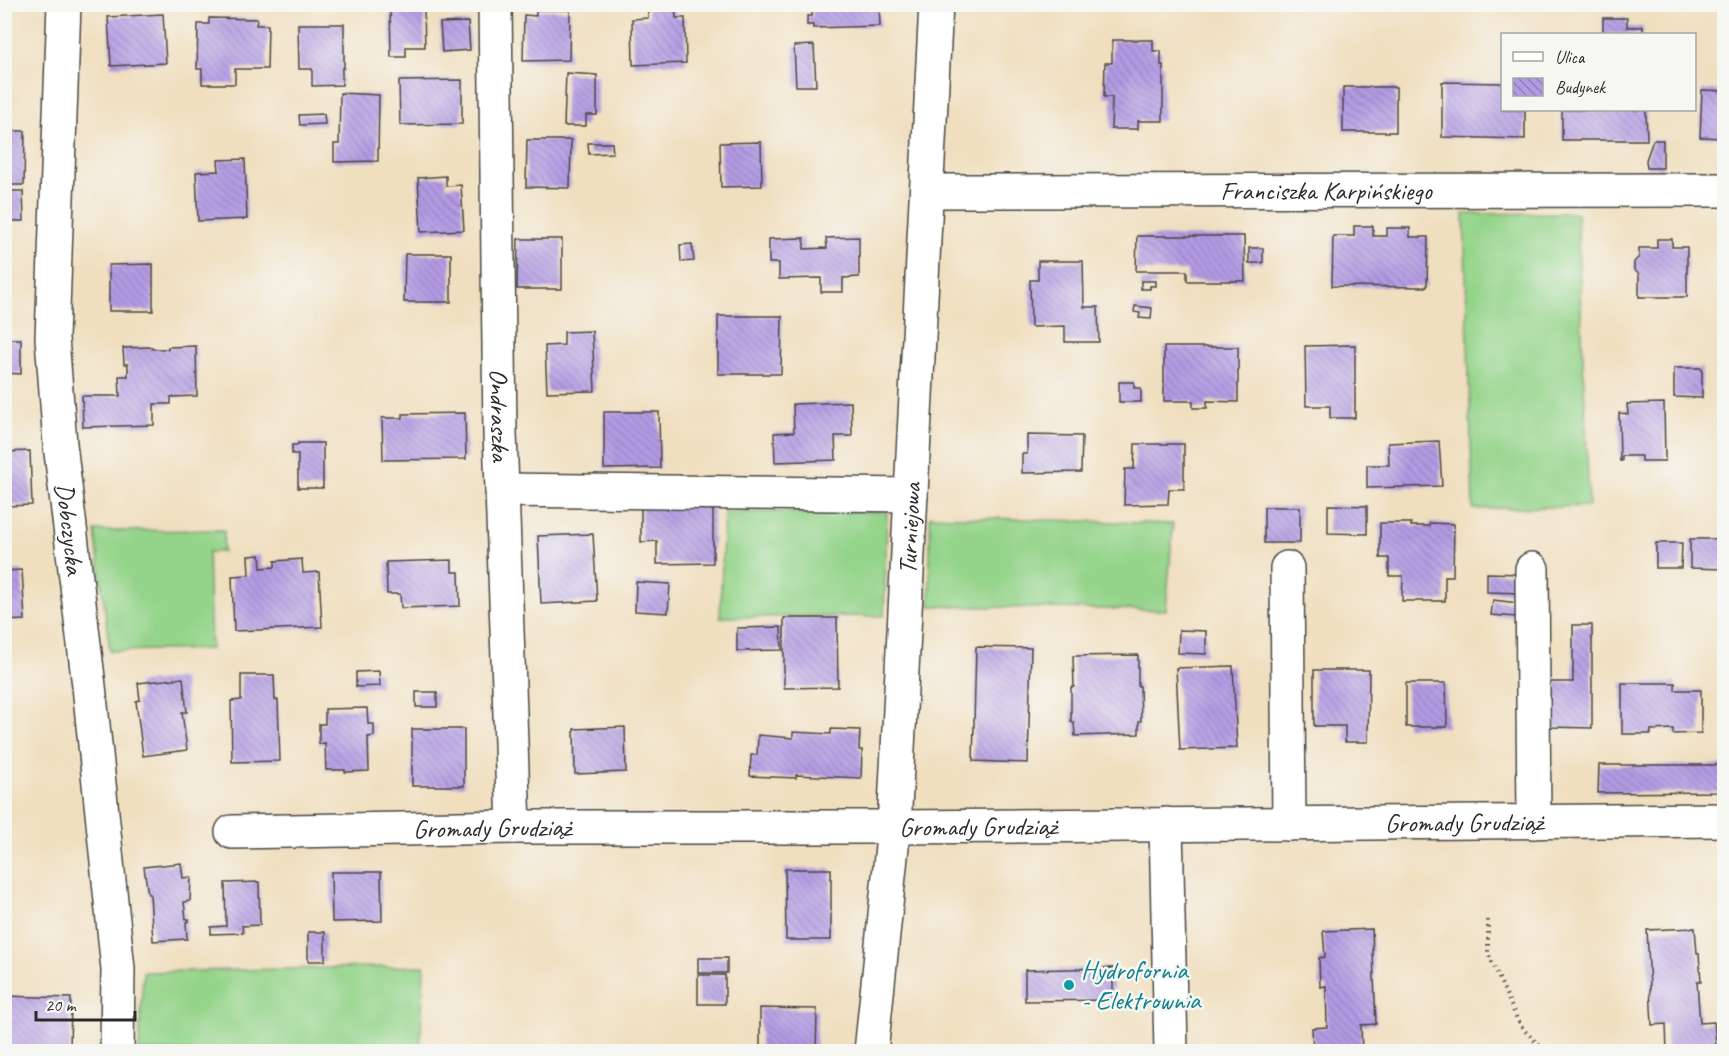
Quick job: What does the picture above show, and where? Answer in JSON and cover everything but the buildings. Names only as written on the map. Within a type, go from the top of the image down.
[{"type":"street","name":"Dobczycka","points":[[64,4],[52,338],[60,444],[89,686],[118,969],[117,1052]]},
{"type":"street","name":"Ondraszka","points":[[495,4],[500,433],[514,826]]},
{"type":"street","name":"Turniejowa","points":[[871,1052],[894,826],[936,4]]},
{"type":"street","name":"Franciszka Karpińskiego","points":[[927,191],[1725,190]]},
{"type":"street","points":[[502,490],[911,495]]},
{"type":"street","points":[[1287,568],[1289,824]]},
{"type":"street","points":[[1532,569],[1533,822]]},
{"type":"street","name":"Gromady Grudziąż","points":[[232,831],[514,826],[894,826],[1725,820]]},
{"type":"street","points":[[1166,824],[1171,1052]]},
{"type":"path","points":[[1488,920],[1488,953],[1517,1018],[1524,1030],[1535,1041],[1551,1052]]},
{"type":"green space","points":[[1577,213],[1589,506],[1473,509],[1464,214]]},
{"type":"green space","points":[[724,512],[887,512],[884,616],[720,617]]},
{"type":"green space","points":[[930,516],[1173,524],[1166,610],[930,606]]},
{"type":"green space","points":[[224,530],[223,552],[208,552],[211,649],[110,651],[95,531]]},
{"type":"green space","points":[[424,966],[420,1051],[139,1051],[143,972]]},
{"type":"place","name":"Hydrofornia - Elektrownia","points":[[1069,985]]}]
